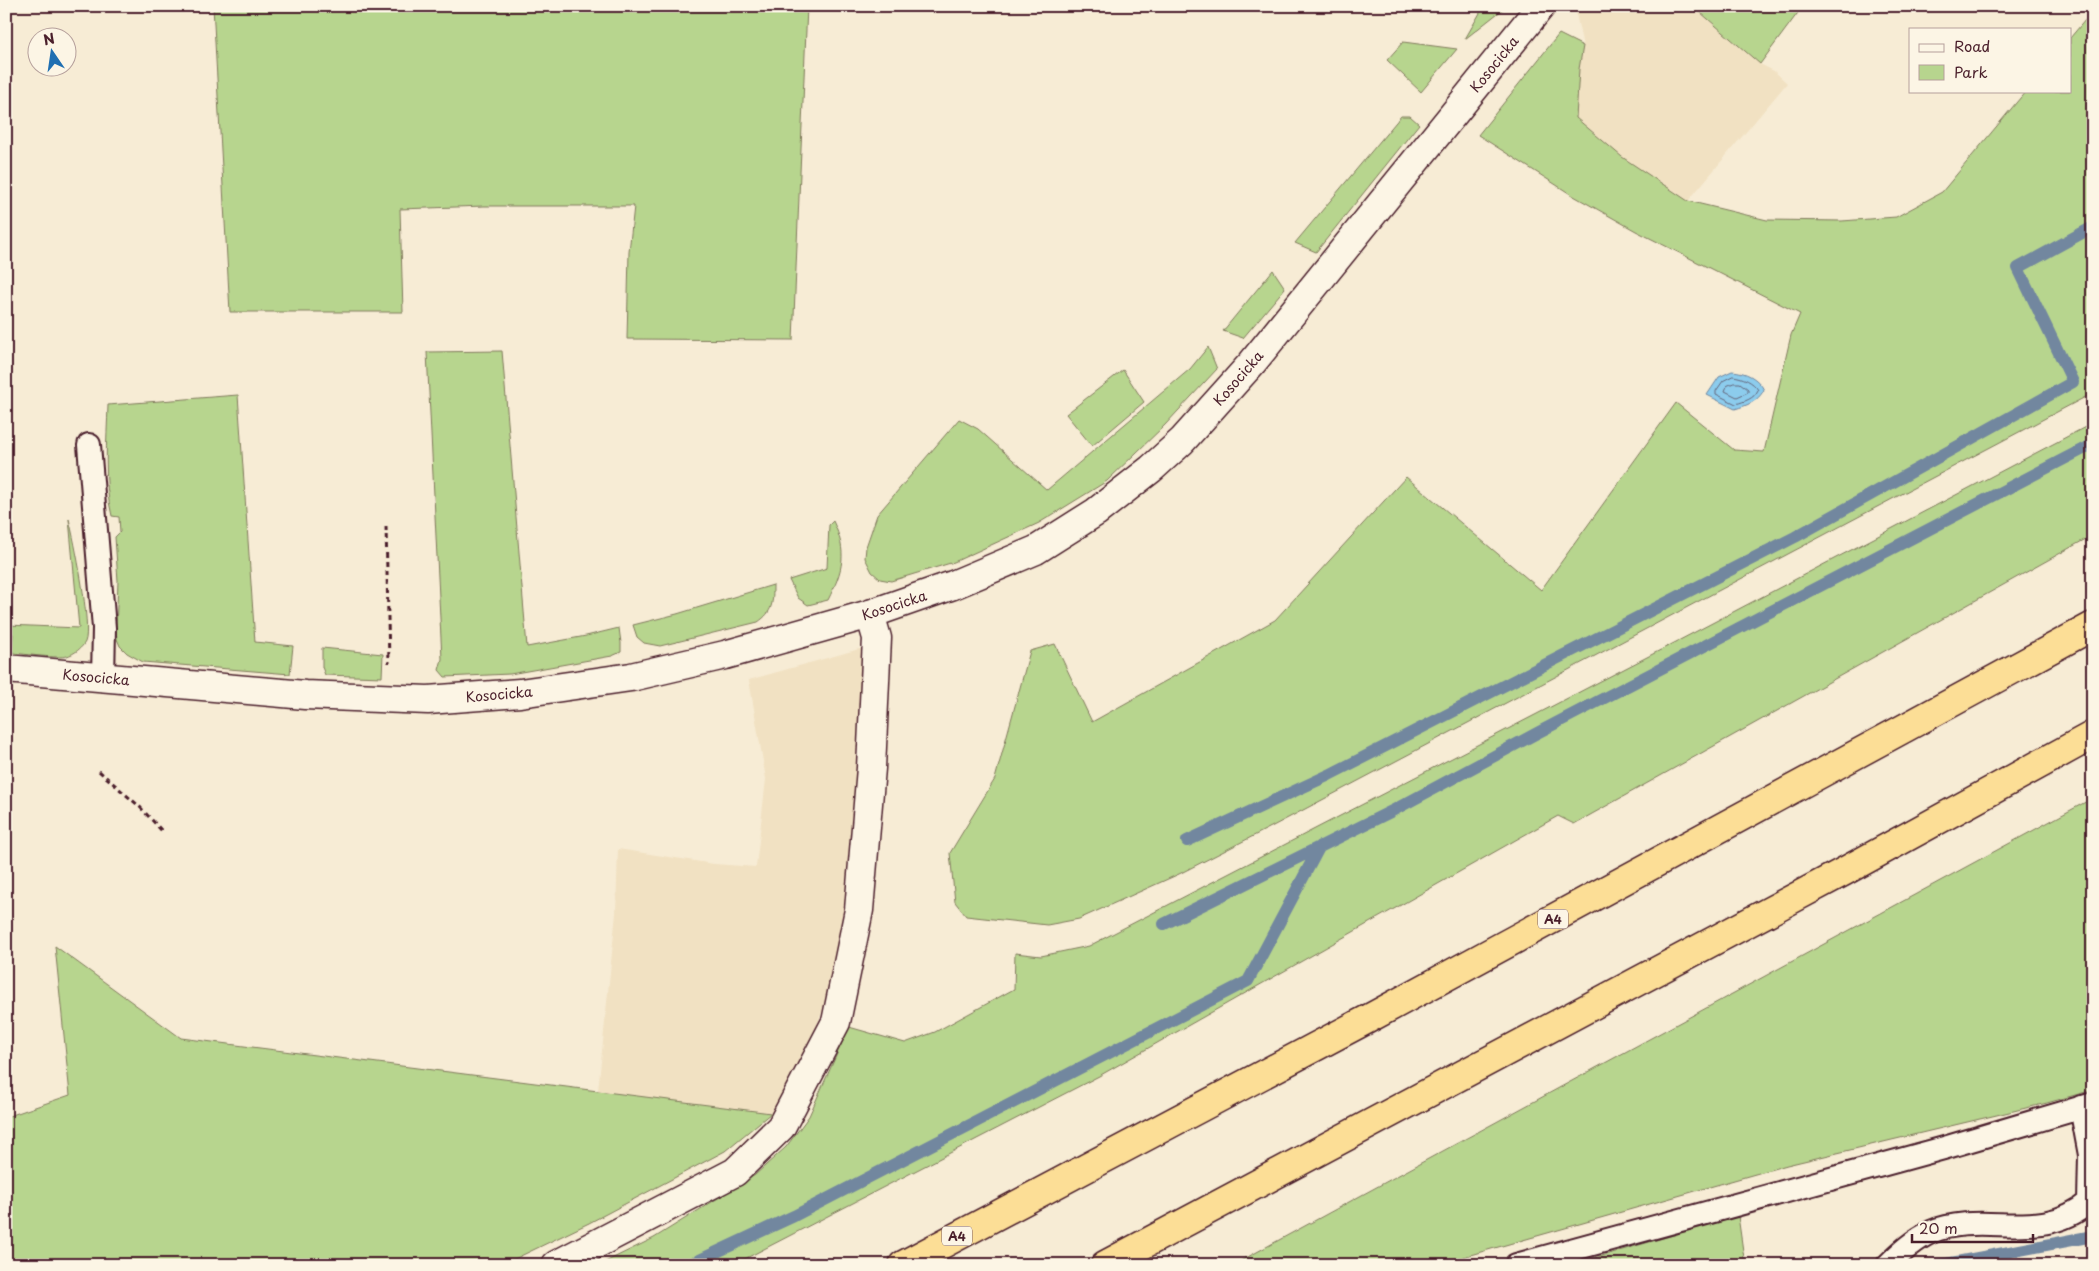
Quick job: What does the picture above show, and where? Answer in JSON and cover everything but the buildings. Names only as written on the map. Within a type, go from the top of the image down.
[{"type":"highway","name":"A4","points":[[903,1265],[1366,1020],[2093,626]]},
{"type":"highway","points":[[1104,1265],[1843,872],[2093,735]]},
{"type":"street","name":"Kosocicka","points":[[6,669],[305,695],[428,700],[520,693],[631,677],[725,654],[870,614],[953,585],[1036,550],[1096,512],[1151,469],[1182,441],[1252,363],[1541,6]]},
{"type":"street","points":[[556,1265],[735,1172],[781,1126],[836,1022],[860,910],[877,638],[870,614]]},
{"type":"lane","points":[[89,445],[104,628],[103,678]]},
{"type":"lane","points":[[1516,1265],[1934,1151],[2087,1106],[2091,1202],[2076,1213],[2043,1224],[1958,1225],[1931,1232],[1910,1245],[1888,1265]]},
{"type":"path","points":[[386,526],[390,655]]},
{"type":"path","points":[[99,771],[162,830]]},
{"type":"shaded area","points":[[1583,6],[1693,6],[1760,64],[1774,71],[1787,83],[1688,201],[1622,157],[1576,118],[1579,69],[1583,46],[1576,14]]},
{"type":"shaded area","points":[[870,646],[852,884],[829,993],[807,1052],[788,1088],[771,1113],[598,1091],[616,913],[618,849],[714,864],[756,867],[766,779],[749,680]]},
{"type":"green space","points":[[213,6],[807,6],[793,340],[627,339],[629,252],[634,206],[484,206],[400,209],[403,312],[230,312]]},
{"type":"green space","points":[[1484,6],[1507,6],[1465,39]]},
{"type":"green space","points":[[1693,6],[1803,6],[1760,64]]},
{"type":"green space","points":[[2086,19],[2093,20],[2093,393],[1179,874],[1079,919],[1047,925],[966,916],[955,902],[950,853],[995,779],[1030,651],[1055,644],[1092,722],[1275,620],[1406,477],[1541,590],[1676,403],[1734,450],[1764,452],[1791,335],[1800,314],[1636,231],[1572,195],[1478,135],[1559,34],[1583,46],[1579,69],[1576,118],[1622,157],[1688,201],[1767,220],[1842,221],[1896,217],[1942,192],[2025,92],[2072,92],[2072,36]]},
{"type":"green space","points":[[1403,42],[1457,49],[1421,92],[1387,60]]},
{"type":"green space","points":[[1401,116],[1410,116],[1419,124],[1316,252],[1295,243]]},
{"type":"green space","points":[[1273,270],[1285,288],[1243,338],[1223,331]]},
{"type":"green space","points":[[1208,347],[1217,369],[1165,425],[1107,481],[1039,523],[954,562],[891,581],[880,579],[872,572],[865,558],[866,547],[877,515],[959,419],[978,429],[1047,490],[1190,369]]},
{"type":"green space","points":[[502,351],[527,647],[619,628],[621,652],[612,656],[510,674],[445,677],[439,670],[442,659],[427,352]]},
{"type":"green space","points":[[1123,370],[1144,402],[1092,446],[1066,414]]},
{"type":"green space","points":[[238,395],[255,642],[293,646],[290,674],[143,662],[127,653],[120,646],[117,639],[118,581],[115,537],[120,532],[119,517],[112,516],[107,489],[108,405]]},
{"type":"green space","points":[[2093,423],[2093,535],[1574,824],[1558,816],[1099,1076],[733,1265],[599,1265],[654,1238],[755,1175],[786,1147],[809,1116],[849,1027],[905,1043],[935,1032],[1014,989],[1015,953],[1041,956],[1089,946],[1676,642]]},
{"type":"green space","points":[[69,519],[84,602],[87,633],[85,642],[75,652],[63,657],[13,653],[10,647],[12,647],[13,634],[7,629],[7,625],[79,628]]},
{"type":"green space","points":[[833,521],[841,543],[842,561],[840,570],[828,600],[808,605],[798,598],[789,580],[827,568],[829,525]]},
{"type":"green space","points":[[773,585],[771,606],[767,614],[758,622],[660,646],[644,643],[637,637],[633,625],[677,614]]},
{"type":"green space","points":[[322,648],[383,654],[382,677],[325,675],[322,667]]},
{"type":"green space","points":[[2093,798],[2093,1090],[2047,1103],[1787,1165],[1435,1265],[1233,1265]]},
{"type":"green space","points":[[55,946],[181,1038],[771,1113],[725,1151],[589,1223],[502,1265],[6,1265],[6,1117],[70,1095]]},
{"type":"green space","points":[[1738,1216],[1745,1265],[1571,1265]]},
{"type":"water","points":[[1732,371],[1751,376],[1764,390],[1752,402],[1735,409],[1707,395],[1719,377]]},
{"type":"waterway","points":[[1187,841],[1329,775],[1795,537],[2073,382],[2018,268],[2093,227]]},
{"type":"waterway","points":[[1164,924],[1392,811],[1539,732],[2093,444]]},
{"type":"waterway","points":[[689,1265],[794,1216],[1248,981],[1320,846]]},
{"type":"waterway","points":[[1941,1265],[2093,1236]]}]
